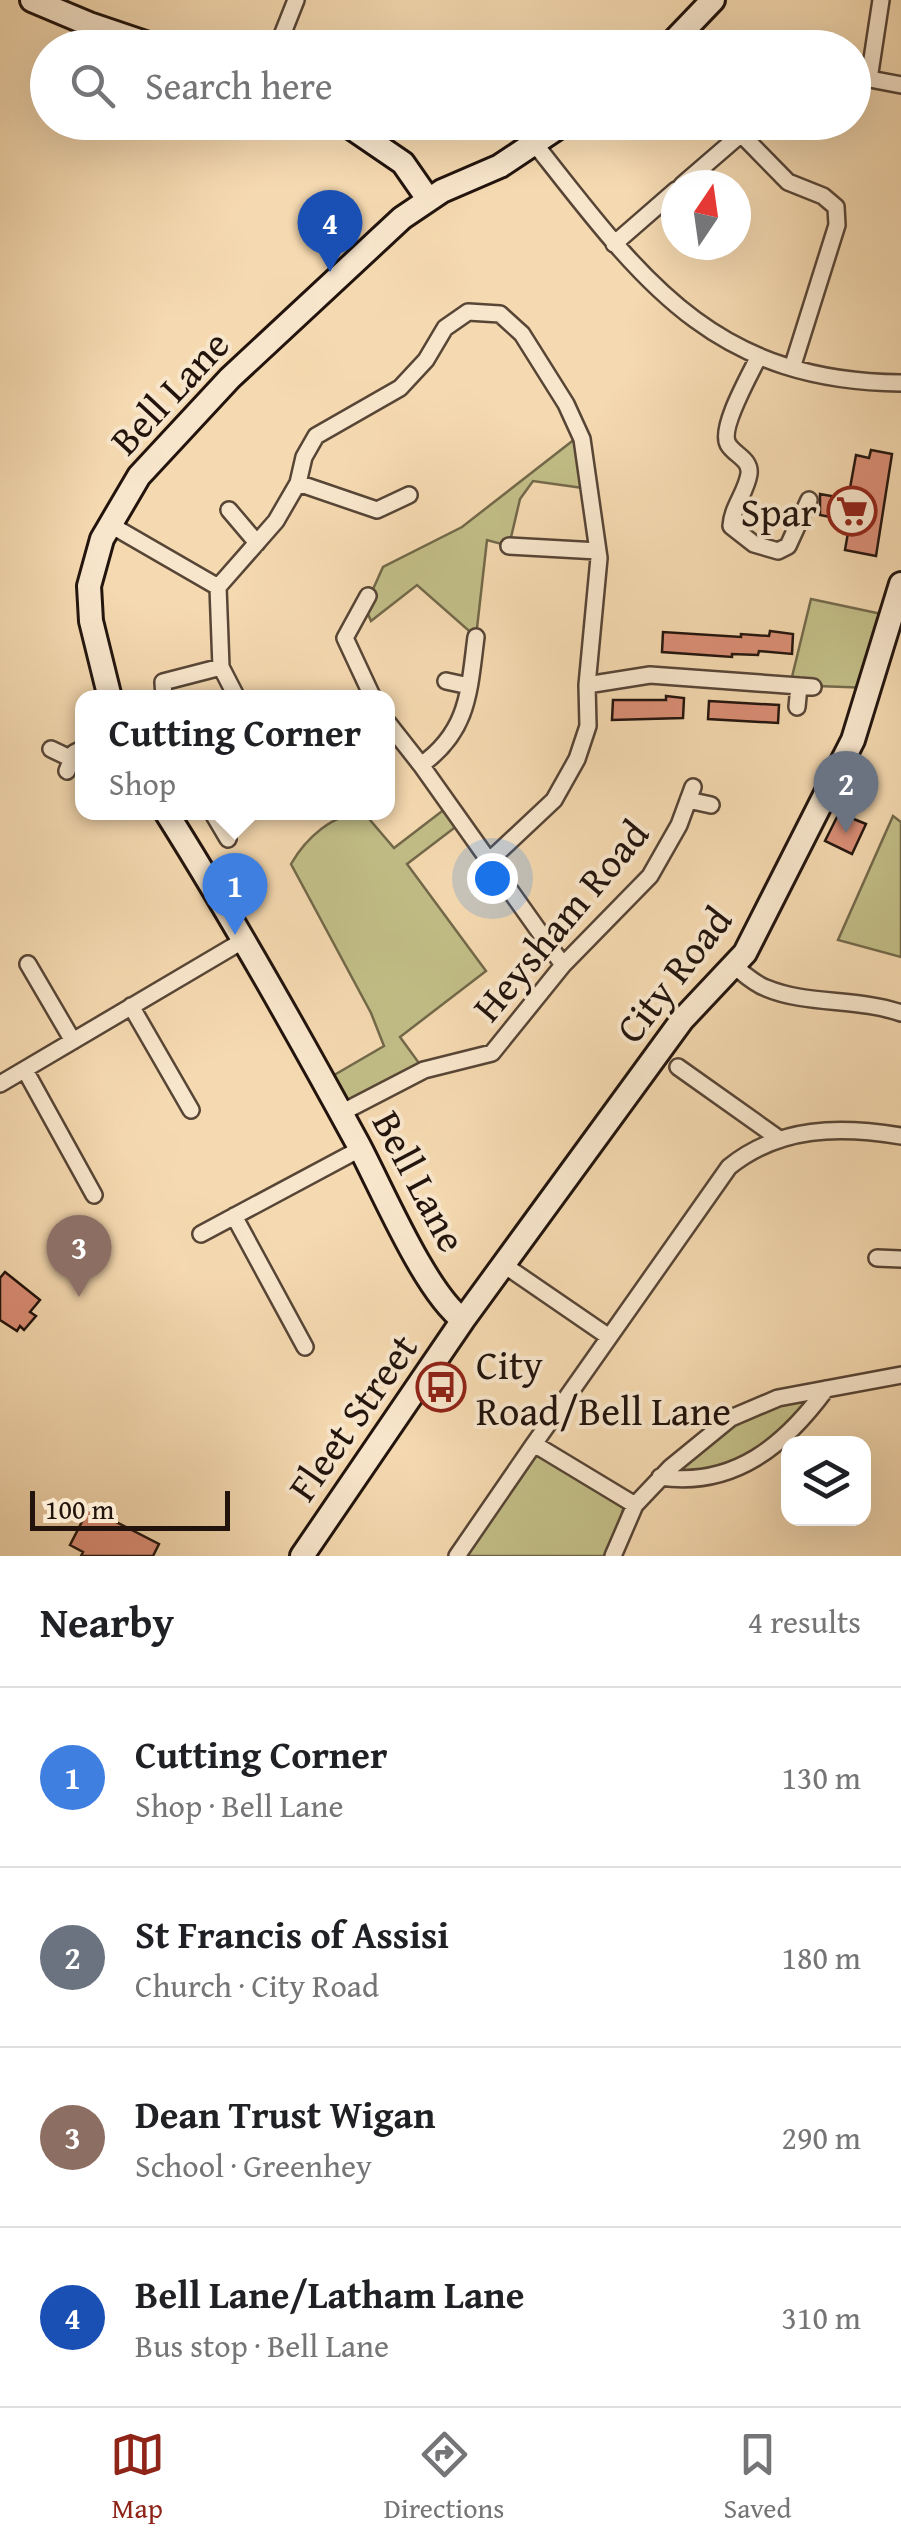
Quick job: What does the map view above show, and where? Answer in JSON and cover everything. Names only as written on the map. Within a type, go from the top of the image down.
[{"type":"street","points":[[32,0],[107,30]]},
{"type":"street","points":[[284,30],[296,0]]},
{"type":"street","points":[[684,30],[713,0]]},
{"type":"street","points":[[871,36],[880,0]]},
{"type":"street","points":[[871,79],[901,85]]},
{"type":"street","points":[[370,140],[403,163],[428,200]]},
{"type":"street","name":"Bell Lane","points":[[108,690],[88,602],[91,572],[109,524],[139,476],[187,421],[388,231],[428,200],[500,166],[541,140]]},
{"type":"street","points":[[699,170],[734,140]]},
{"type":"street","points":[[747,140],[788,182],[823,196],[836,207],[837,224],[792,368]]},
{"type":"street","points":[[535,144],[646,280],[708,330],[792,368],[844,381],[901,383]]},
{"type":"street","points":[[614,244],[661,203]]},
{"type":"street","points":[[233,690],[221,667],[218,588],[276,521],[298,483],[304,457],[316,436],[400,388],[426,360],[444,328],[468,312],[500,314],[522,334],[566,404],[582,439],[598,552],[587,685],[588,726],[577,758],[554,800],[489,862]]},
{"type":"street","points":[[759,356],[724,432],[728,446],[746,461],[750,472],[731,526],[754,544],[778,551],[788,546],[809,500]]},
{"type":"street","points":[[298,483],[377,510],[409,495]]},
{"type":"street","points":[[229,510],[257,544]]},
{"type":"street","points":[[109,524],[218,588]]},
{"type":"street","points":[[509,546],[598,552]]},
{"type":"street","name":"City Road","points":[[463,1320],[682,1020],[745,952],[854,740],[893,644],[901,584]]},
{"type":"street","points":[[368,596],[346,638],[369,690]]},
{"type":"street","points":[[422,765],[445,748],[465,712],[476,637]]},
{"type":"street","points":[[164,690],[163,682],[221,667]]},
{"type":"street","points":[[587,685],[650,674],[806,687],[797,708]]},
{"type":"street","points":[[446,681],[469,686]]},
{"type":"street","points":[[395,732],[563,965]]},
{"type":"street","points":[[51,749],[74,760]]},
{"type":"street","name":"Heysham Road","points":[[341,1114],[424,1070],[492,1053],[563,965],[650,876],[679,825],[690,794],[712,805]]},
{"type":"street","name":"Bell Lane","points":[[171,820],[244,940],[443,1302],[463,1320]]},
{"type":"street","points":[[217,820],[228,840]]},
{"type":"street","points":[[0,1084],[244,940]]},
{"type":"street","points":[[28,964],[72,1041]]},
{"type":"street","points":[[733,964],[770,990],[872,1004],[901,1013]]},
{"type":"street","points":[[131,1006],[190,1110]]},
{"type":"street","points":[[678,1068],[778,1138]]},
{"type":"street","points":[[25,1070],[94,1195]]},
{"type":"street","points":[[457,1556],[730,1167],[760,1145],[778,1138],[834,1130],[901,1136]]},
{"type":"street","points":[[201,1234],[360,1149]]},
{"type":"street","points":[[234,1216],[305,1347]]},
{"type":"street","points":[[877,1258],[901,1258]]},
{"type":"street","points":[[504,1265],[609,1336]]},
{"type":"street","name":"Fleet Street","points":[[302,1556],[463,1320]]},
{"type":"street","points":[[613,1556],[634,1505],[660,1477],[731,1418],[778,1398],[901,1375]]},
{"type":"street","points":[[660,1477],[689,1482],[745,1464],[773,1448],[800,1424],[826,1389]]},
{"type":"street","points":[[534,1444],[634,1505]]},
{"type":"shaded area","points":[[580,435],[590,489],[533,481],[520,499],[509,546],[487,540],[476,637],[417,585],[371,621],[365,607],[383,567],[462,527]]},
{"type":"shaded area","points":[[811,599],[891,616],[871,688],[790,685]]},
{"type":"shaded area","points":[[450,805],[462,822],[407,864],[486,971],[400,1037],[424,1070],[341,1113],[324,1081],[384,1046],[371,1013],[291,864],[313,836],[335,820],[370,820],[394,848]]},
{"type":"shaded area","points":[[893,816],[901,822],[901,957],[838,940]]},
{"type":"shaded area","points":[[826,1389],[740,1466],[660,1477],[718,1428],[773,1400]]},
{"type":"shaded area","points":[[530,1450],[626,1499],[610,1556],[459,1556]]},
{"type":"building","points":[[871,450],[892,454],[876,556],[845,550],[850,521],[820,515],[820,494],[848,499],[856,455],[869,458]]},
{"type":"building","points":[[770,631],[793,634],[792,654],[759,651],[758,655],[732,657],[662,652],[663,632],[741,637],[769,636]]},
{"type":"building","points":[[666,696],[684,698],[683,718],[612,720],[613,700],[666,700]]},
{"type":"building","points":[[709,701],[779,705],[778,723],[708,719]]},
{"type":"building","points":[[839,813],[866,824],[852,854],[825,841]]},
{"type":"building","points":[[5,1272],[40,1300],[30,1312],[36,1316],[24,1330],[20,1326],[17,1331],[0,1320],[0,1278]]},
{"type":"building","points":[[89,1508],[159,1544],[153,1556],[81,1556],[83,1552],[70,1545]]},
{"type":"place","name":"Bell Lane/Latham Lane","points":[[330,272]]},
{"type":"place","name":"Spar","points":[[852,511]]},
{"type":"place","name":"St Francis of Assisi","points":[[846,833]]},
{"type":"place","name":"Cutting Corner","points":[[235,935]]},
{"type":"place","name":"Dean Trust Wigan","points":[[79,1297]]},
{"type":"place","name":"City Road/Bell Lane","points":[[441,1387]]}]
